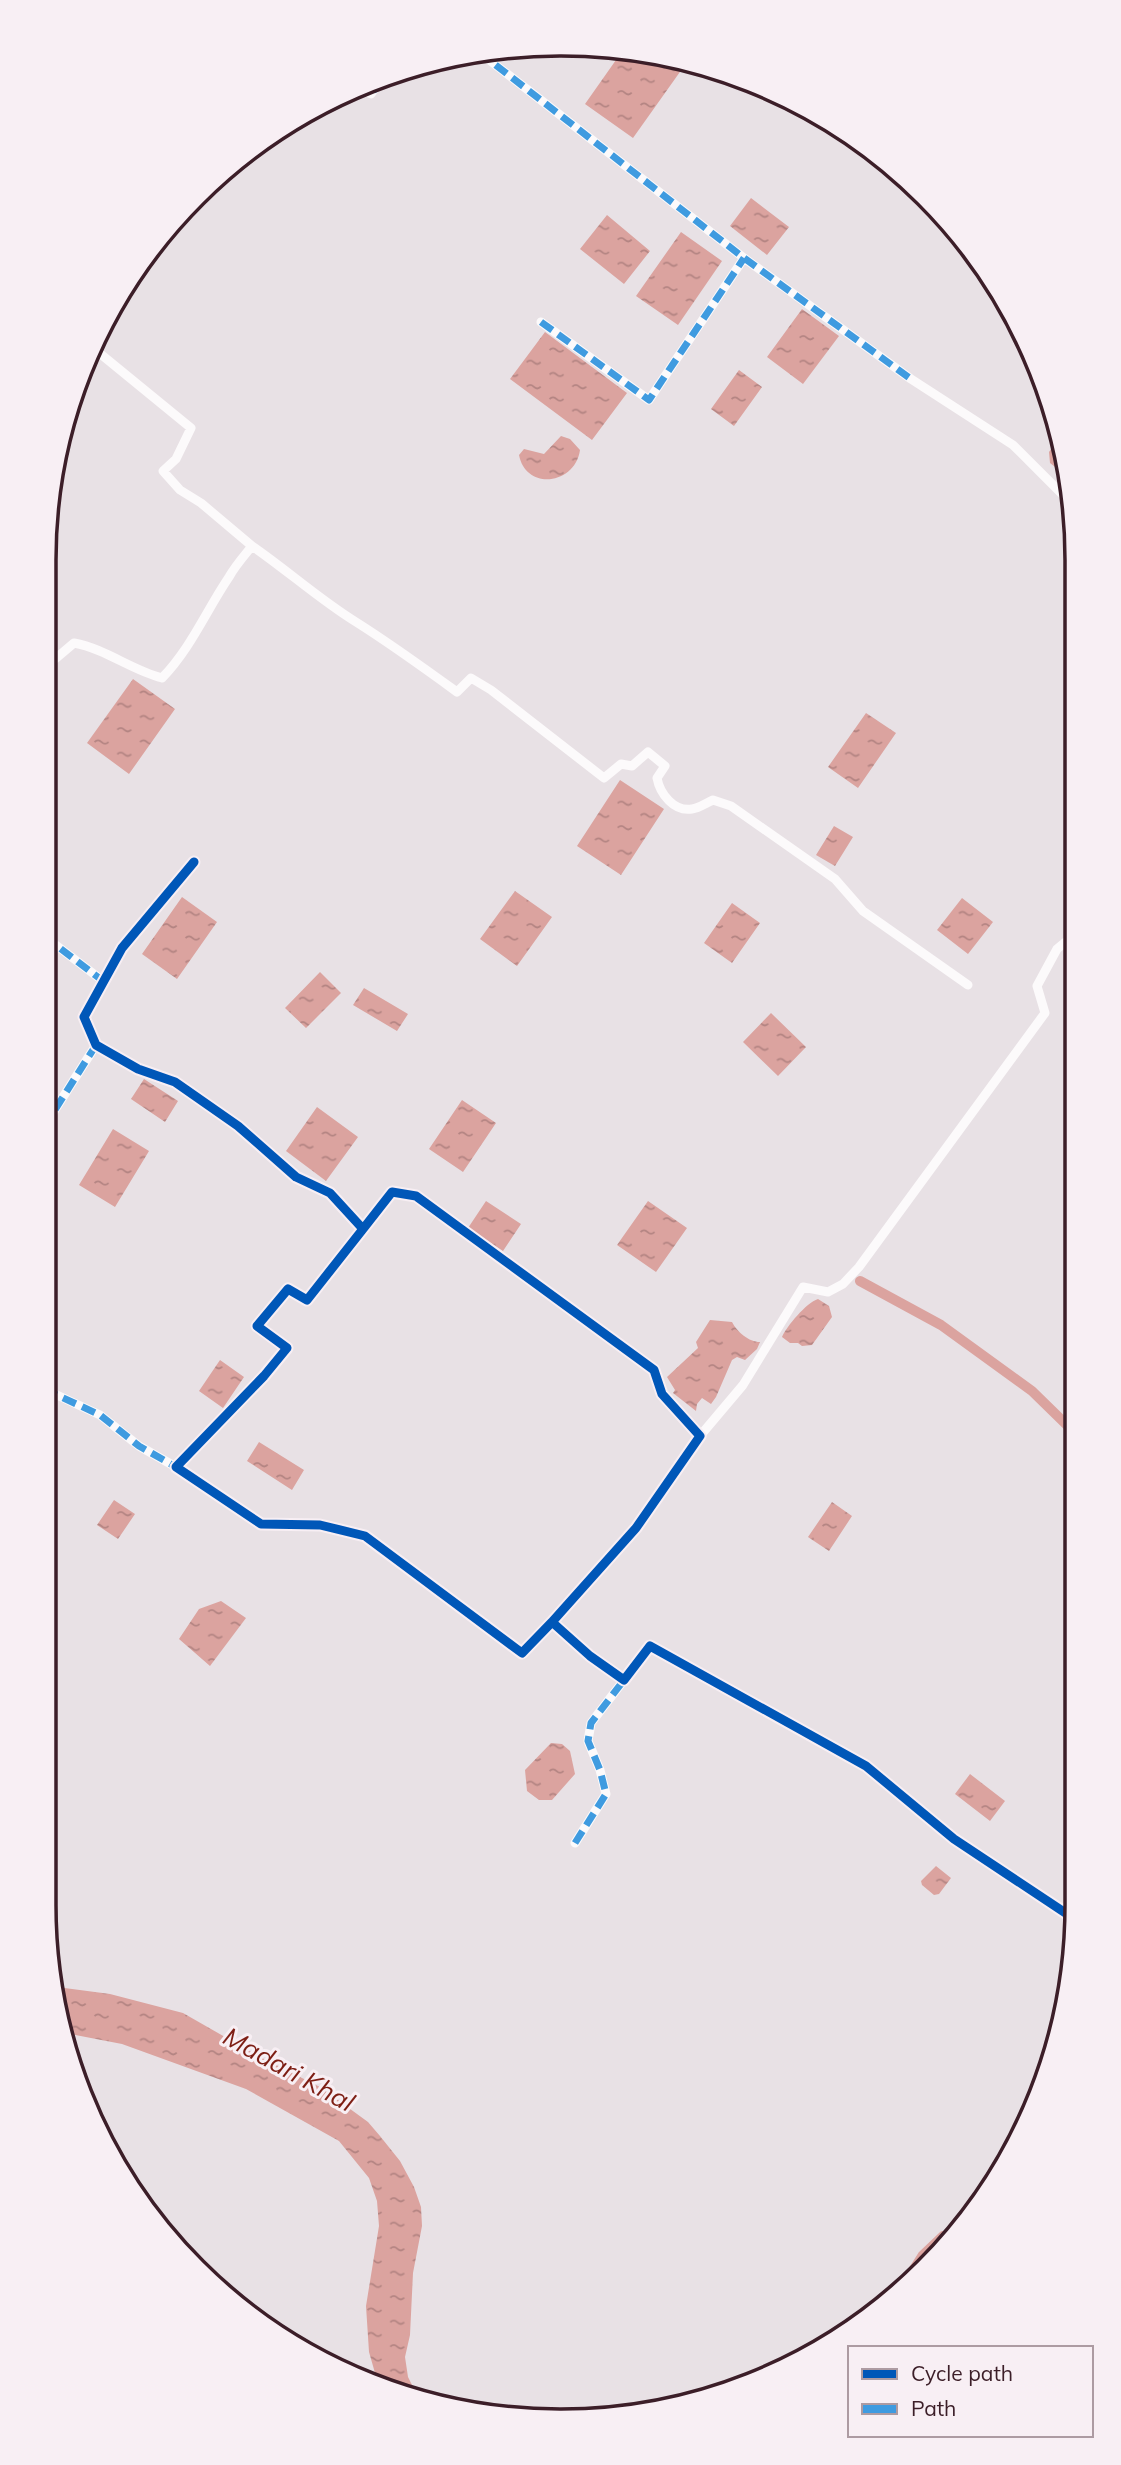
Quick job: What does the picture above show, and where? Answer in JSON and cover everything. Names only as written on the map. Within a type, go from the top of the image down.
[{"type":"street","points":[[490,61],[744,258],[911,380],[1013,445],[1061,493]]},
{"type":"street","points":[[541,322],[649,400],[744,258]]},
{"type":"street","points":[[100,354],[191,428],[176,459],[163,471],[180,490],[201,503],[252,546],[355,622],[404,653],[457,692],[471,678],[491,690],[604,778],[621,764],[632,766],[648,752],[665,766],[657,778],[659,790],[669,801],[687,810],[713,800],[732,806],[835,879],[863,911],[968,985]]},
{"type":"street","points":[[56,658],[74,643],[93,647],[144,673],[162,678],[191,642],[229,577],[252,546]]},
{"type":"street","points":[[194,862],[122,948],[103,981],[84,1017],[96,1045],[138,1069],[175,1082],[238,1126],[296,1177],[330,1193],[363,1229]]},
{"type":"street","points":[[56,1395],[100,1415],[139,1446],[176,1467],[261,1524],[320,1525],[365,1536],[522,1653],[636,1528],[700,1436],[743,1385],[803,1287],[828,1292],[843,1284],[859,1267],[1045,1013],[1037,986],[1057,949],[1065,942]]},
{"type":"street","points":[[56,945],[103,981]]},
{"type":"street","points":[[56,1108],[96,1045]]},
{"type":"street","points":[[176,1467],[264,1376],[287,1348],[257,1326],[288,1289],[307,1300],[392,1192],[416,1196],[654,1370],[662,1394],[700,1436]]},
{"type":"street","points":[[552,1622],[590,1656],[624,1680]]},
{"type":"street","points":[[575,1843],[606,1794],[600,1770],[587,1741],[591,1723],[650,1646],[866,1766],[954,1839],[1065,1913]]},
{"type":"water","points":[[617,59],[681,71],[633,138],[585,104]]},
{"type":"water","points":[[751,198],[789,227],[767,255],[730,226]]},
{"type":"water","points":[[607,215],[650,251],[624,284],[580,249]]},
{"type":"water","points":[[681,232],[722,261],[678,325],[636,296]]},
{"type":"water","points":[[802,309],[839,336],[803,384],[767,357]]},
{"type":"water","points":[[545,332],[627,393],[592,440],[510,379]]},
{"type":"water","points":[[739,370],[762,387],[734,426],[711,409]]},
{"type":"water","points":[[561,436],[570,439],[580,450],[569,471],[550,479],[531,474],[523,467],[519,455],[524,449],[544,454]]},
{"type":"water","points":[[1052,448],[1056,468],[1050,463],[1049,452]]},
{"type":"water","points":[[133,679],[175,709],[129,774],[87,743]]},
{"type":"water","points":[[866,713],[896,733],[858,788],[828,767]]},
{"type":"water","points":[[620,780],[664,809],[621,875],[577,846]]},
{"type":"water","points":[[834,826],[853,837],[835,866],[816,855]]},
{"type":"water","points":[[515,891],[552,917],[517,966],[480,939]]},
{"type":"water","points":[[182,897],[217,922],[177,979],[142,954]]},
{"type":"water","points":[[962,898],[993,922],[968,954],[937,930]]},
{"type":"water","points":[[732,903],[760,923],[732,963],[704,943]]},
{"type":"water","points":[[320,972],[341,993],[306,1028],[285,1008]]},
{"type":"water","points":[[364,988],[408,1014],[397,1031],[353,1005]]},
{"type":"water","points":[[771,1013],[806,1047],[778,1076],[743,1042]]},
{"type":"water","points":[[144,1079],[178,1101],[165,1122],[131,1099]]},
{"type":"water","points":[[462,1100],[496,1123],[463,1172],[429,1149]]},
{"type":"water","points":[[317,1107],[358,1137],[326,1181],[286,1151]]},
{"type":"water","points":[[113,1129],[149,1151],[115,1207],[79,1185]]},
{"type":"water","points":[[486,1201],[521,1224],[503,1251],[468,1228]]},
{"type":"water","points":[[648,1201],[687,1228],[656,1272],[617,1245]]},
{"type":"water","points":[[818,1299],[829,1306],[832,1317],[812,1345],[790,1343],[782,1337],[797,1315]]},
{"type":"water","points":[[710,1320],[732,1322],[744,1336],[760,1342],[757,1349],[745,1360],[737,1357],[732,1360],[716,1397],[711,1404],[702,1398],[696,1411],[673,1393],[675,1390],[667,1377],[698,1348],[696,1342]]},
{"type":"water","points":[[220,1360],[244,1377],[223,1408],[199,1391]]},
{"type":"water","points":[[259,1442],[304,1470],[292,1490],[247,1461]]},
{"type":"water","points":[[114,1500],[135,1514],[118,1539],[97,1525]]},
{"type":"water","points":[[832,1502],[852,1516],[829,1551],[808,1537]]},
{"type":"water","points":[[221,1601],[246,1618],[210,1666],[179,1639],[199,1609]]},
{"type":"water","points":[[551,1743],[562,1744],[570,1751],[575,1774],[552,1800],[539,1800],[527,1791],[525,1770]]},
{"type":"water","points":[[970,1774],[1005,1801],[990,1821],[955,1794]]},
{"type":"water","points":[[936,1866],[951,1878],[939,1894],[934,1895],[921,1881]]},
{"type":"water","points":[[63,1988],[110,1994],[183,2013],[260,2057],[320,2087],[368,2122],[400,2161],[421,2207],[422,2226],[413,2273],[410,2335],[405,2357],[408,2377],[413,2387],[375,2374],[369,2352],[366,2306],[379,2226],[377,2201],[369,2178],[339,2141],[246,2089],[122,2044],[73,2035]]},
{"type":"waterway","points":[[860,1281],[941,1325],[1032,1391],[1065,1423]]},
{"type":"marked path","points":[[490,61],[744,258],[911,379]]},
{"type":"marked path","points":[[369,93],[372,92]]},
{"type":"marked path","points":[[541,322],[649,400],[744,258]]},
{"type":"marked path","points":[[56,945],[103,981]]},
{"type":"marked path","points":[[56,1108],[96,1045]]},
{"type":"marked path","points":[[56,1395],[100,1415],[139,1446],[176,1467]]},
{"type":"marked path","points":[[575,1843],[606,1794],[588,1741],[591,1723],[624,1680]]},
{"type":"cycle path","points":[[194,862],[122,948],[84,1017],[96,1045],[138,1069],[175,1082],[238,1126],[296,1177],[330,1193],[363,1229],[307,1300],[288,1289],[257,1326],[287,1348],[264,1376],[176,1467],[261,1524],[320,1525],[365,1536],[522,1653],[552,1622]]},
{"type":"cycle path","points":[[363,1229],[392,1192],[416,1196],[654,1370],[662,1394],[700,1436],[636,1528],[552,1622],[590,1656],[624,1680],[650,1646],[866,1766],[954,1839],[1065,1913]]},
{"type":"water label","name":"Madari Khal","points":[[289,2069]]}]
